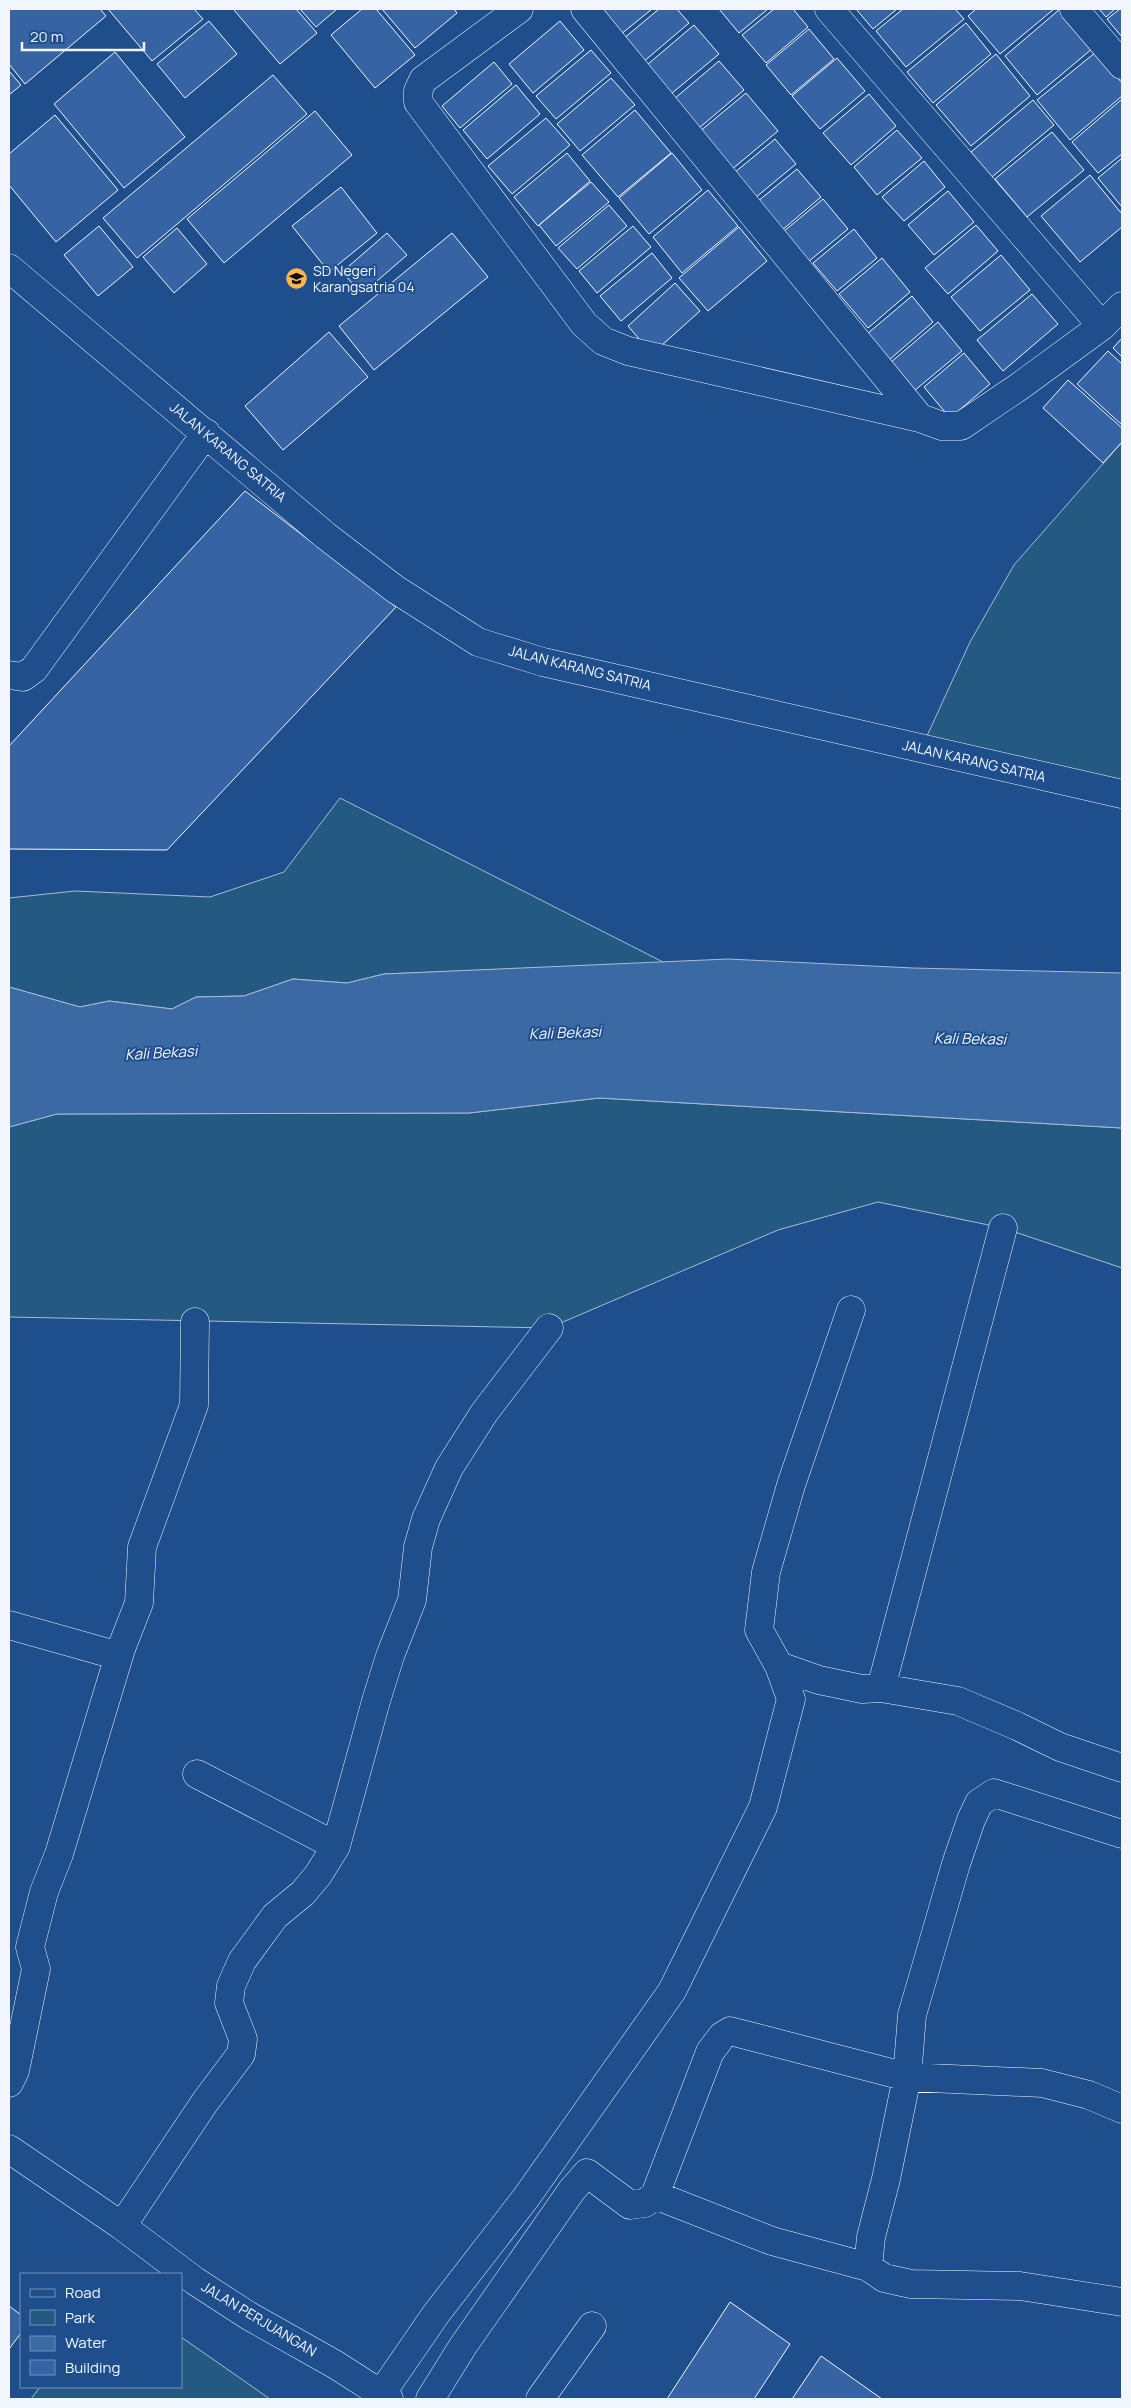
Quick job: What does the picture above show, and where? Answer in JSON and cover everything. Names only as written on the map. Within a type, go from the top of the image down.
[{"type":"street","points":[[519,9],[424,80],[418,91],[418,102],[584,324],[603,341],[628,351],[920,418],[942,426],[961,426],[1020,386],[1102,326],[1122,306]]},
{"type":"street","points":[[585,9],[920,418]]},
{"type":"street","points":[[829,9],[1102,326]]},
{"type":"street","points":[[1074,9],[1122,66]]},
{"type":"street","name":"JALAN KARANG SATRIA","points":[[9,268],[326,536],[388,583],[478,642],[542,662],[1121,790]]},
{"type":"street","points":[[9,675],[23,678],[34,670],[206,433]]},
{"type":"street","points":[[881,1688],[1003,1228]]},
{"type":"street","points":[[385,2396],[436,2314],[525,2199],[672,1991],[763,1807],[791,1699],[779,1666],[759,1630],[766,1572],[791,1484],[851,1310]]},
{"type":"street","points":[[9,2083],[15,2071],[36,1969],[30,1948],[41,1902],[59,1854],[76,1791],[119,1656],[139,1603],[142,1547],[194,1405],[195,1322]]},
{"type":"street","points":[[122,2226],[200,2110],[242,2054],[243,2039],[229,2003],[231,1986],[242,1961],[275,1916],[304,1893],[314,1881],[336,1846],[387,1665],[412,1600],[418,1547],[426,1519],[449,1468],[484,1413],[549,1328]]},
{"type":"street","points":[[9,1625],[119,1656]]},
{"type":"street","points":[[779,1666],[862,1689],[881,1688],[958,1701],[1060,1747],[1122,1768]]},
{"type":"street","points":[[197,1774],[336,1846]]},
{"type":"street","points":[[868,2266],[870,2238],[886,2179],[907,2077],[912,2015],[956,1864],[979,1803],[994,1793],[1122,1834]]},
{"type":"street","points":[[430,2399],[463,2346],[572,2190],[587,2173],[630,2205],[645,2203],[655,2195],[710,2052],[722,2036],[730,2031],[907,2077],[1042,2083],[1089,2095],[1122,2109]]},
{"type":"street","name":"JALAN PERJUANGAN","points":[[9,2149],[122,2226],[195,2281],[249,2316],[385,2396]]},
{"type":"street","points":[[655,2195],[772,2241],[868,2266],[884,2278],[911,2284],[1020,2286],[1122,2302]]},
{"type":"street","points":[[540,2399],[592,2326]]},
{"type":"green space","points":[[1122,442],[1122,794],[921,749],[970,642],[1014,565]]},
{"type":"green space","points":[[340,798],[665,963],[384,974],[347,983],[293,979],[244,996],[196,997],[172,1009],[109,1001],[80,1007],[9,987],[9,898],[75,891],[210,897],[284,872]]},
{"type":"green space","points":[[599,1098],[1122,1128],[1122,1268],[1003,1228],[878,1202],[778,1230],[549,1328],[9,1317],[9,1127],[57,1114],[469,1113]]},
{"type":"green space","points":[[182,2338],[270,2399],[31,2399],[39,2388],[182,2388]]},
{"type":"water","name":"Kali Bekasi","points":[[728,959],[913,968],[1122,973],[1122,1128],[599,1098],[469,1113],[57,1114],[9,1127],[9,987],[80,1007],[109,1001],[172,1009],[196,997],[244,996],[293,979],[347,983],[384,974]]},
{"type":"building","points":[[9,9],[100,9],[106,16],[25,84],[9,64]]},
{"type":"building","points":[[108,9],[194,9],[203,19],[152,61]]},
{"type":"building","points":[[296,9],[317,33],[280,64],[234,10]]},
{"type":"building","points":[[300,9],[337,9],[316,27]]},
{"type":"building","points":[[362,9],[376,9],[415,55],[375,88],[331,35]]},
{"type":"building","points":[[382,9],[454,9],[457,13],[415,48]]},
{"type":"building","points":[[598,9],[652,9],[620,35]]},
{"type":"building","points":[[659,9],[677,9],[689,23],[642,63],[623,39]]},
{"type":"building","points":[[719,9],[768,9],[739,33]]},
{"type":"building","points":[[774,9],[793,9],[808,27],[766,63],[742,35]]},
{"type":"building","points":[[856,9],[897,9],[873,29]]},
{"type":"building","points":[[903,9],[955,9],[964,19],[906,67],[876,31]]},
{"type":"building","points":[[976,9],[1054,9],[1000,54],[968,16]]},
{"type":"building","points":[[1060,9],[1093,48],[1037,95],[1005,56]]},
{"type":"building","points":[[1099,9],[1115,9],[1106,17]]},
{"type":"building","points":[[1122,9],[1122,37],[1107,19]]},
{"type":"building","points":[[209,21],[237,54],[185,98],[157,64]]},
{"type":"building","points":[[560,21],[584,50],[533,93],[509,64]]},
{"type":"building","points":[[966,23],[991,54],[933,103],[907,72]]},
{"type":"building","points":[[694,25],[719,54],[671,94],[647,65]]},
{"type":"building","points":[[809,29],[834,59],[791,95],[766,65]]},
{"type":"building","points":[[591,50],[611,73],[556,119],[536,96]]},
{"type":"building","points":[[115,52],[185,137],[124,188],[54,104]]},
{"type":"building","points":[[1096,52],[1122,83],[1122,96],[1070,140],[1037,100]]},
{"type":"building","points":[[996,54],[1030,96],[971,146],[936,105]]},
{"type":"building","points":[[837,58],[865,91],[820,129],[792,96]]},
{"type":"building","points":[[719,61],[744,90],[699,128],[674,99]]},
{"type":"building","points":[[494,62],[512,84],[460,128],[442,106]]},
{"type":"building","points":[[9,71],[21,85],[9,95]]},
{"type":"building","points":[[273,75],[307,114],[137,258],[103,218]]},
{"type":"building","points":[[611,78],[635,105],[580,151],[557,124]]},
{"type":"building","points":[[516,85],[540,114],[487,159],[463,130]]},
{"type":"building","points":[[746,93],[778,131],[731,170],[699,132]]},
{"type":"building","points":[[869,94],[896,126],[851,165],[823,133]]},
{"type":"building","points":[[1122,99],[1122,154],[1098,173],[1072,142]]},
{"type":"building","points":[[1033,100],[1054,125],[992,177],[971,152]]},
{"type":"building","points":[[635,110],[671,153],[618,197],[582,155]]},
{"type":"building","points":[[315,111],[352,155],[224,263],[187,219]]},
{"type":"building","points":[[55,115],[118,190],[56,242],[9,185],[9,154]]},
{"type":"building","points":[[546,118],[570,145],[512,194],[488,166]]},
{"type":"building","points":[[897,130],[922,158],[877,195],[854,167]]},
{"type":"building","points":[[1052,132],[1084,170],[1027,217],[995,179]]},
{"type":"building","points":[[775,139],[796,164],[755,198],[734,173]]},
{"type":"building","points":[[567,153],[590,181],[538,226],[514,197]]},
{"type":"building","points":[[672,153],[702,190],[649,234],[619,198]]},
{"type":"building","points":[[1122,158],[1122,207],[1098,178]]},
{"type":"building","points":[[924,161],[945,187],[904,221],[882,197]]},
{"type":"building","points":[[797,169],[821,197],[781,231],[757,202]]},
{"type":"building","points":[[1090,175],[1122,214],[1122,227],[1080,262],[1041,216]]},
{"type":"building","points":[[591,182],[609,202],[556,246],[539,225]]},
{"type":"building","points":[[341,187],[377,233],[329,272],[292,226]]},
{"type":"building","points":[[708,190],[738,226],[682,273],[653,237]]},
{"type":"building","points":[[948,191],[974,222],[934,255],[908,225]]},
{"type":"building","points":[[823,199],[848,229],[808,262],[783,232]]},
{"type":"building","points":[[609,205],[627,226],[577,269],[558,248]]},
{"type":"building","points":[[976,225],[998,251],[948,294],[925,268]]},
{"type":"building","points":[[99,226],[133,267],[98,296],[64,255]]},
{"type":"building","points":[[633,226],[651,247],[597,293],[579,271]]},
{"type":"building","points":[[739,227],[767,261],[708,311],[679,278]]},
{"type":"building","points":[[177,228],[207,264],[174,293],[143,257]]},
{"type":"building","points":[[854,229],[877,258],[837,291],[813,263]]},
{"type":"building","points":[[387,233],[407,255],[362,294],[342,272]]},
{"type":"building","points":[[452,233],[488,277],[374,370],[339,326]]},
{"type":"building","points":[[652,253],[672,278],[621,321],[600,296]]},
{"type":"building","points":[[1001,255],[1030,290],[980,331],[951,297]]},
{"type":"building","points":[[882,258],[910,292],[868,328],[839,294]]},
{"type":"building","points":[[675,283],[700,311],[652,354],[628,326]]},
{"type":"building","points":[[1032,294],[1058,324],[1003,371],[977,340]]},
{"type":"building","points":[[912,296],[933,322],[889,360],[867,334]]},
{"type":"building","points":[[938,322],[962,351],[914,391],[890,363]]},
{"type":"building","points":[[329,332],[368,377],[283,450],[245,406]]},
{"type":"building","points":[[1122,338],[1122,357],[1113,348]]},
{"type":"building","points":[[1108,351],[1122,364],[1122,425],[1077,384]]},
{"type":"building","points":[[964,353],[990,384],[950,418],[924,387]]},
{"type":"building","points":[[1068,380],[1122,428],[1122,442],[1103,463],[1043,408]]},
{"type":"building","points":[[245,491],[396,607],[167,850],[9,849],[9,746]]},
{"type":"building","points":[[730,2302],[790,2344],[754,2399],[667,2399]]},
{"type":"building","points":[[9,2306],[20,2314],[20,2334],[9,2349]]},
{"type":"building","points":[[821,2356],[882,2399],[792,2399]]},
{"type":"place","name":"SD Negeri Karangsatria 04","points":[[297,279]]}]
